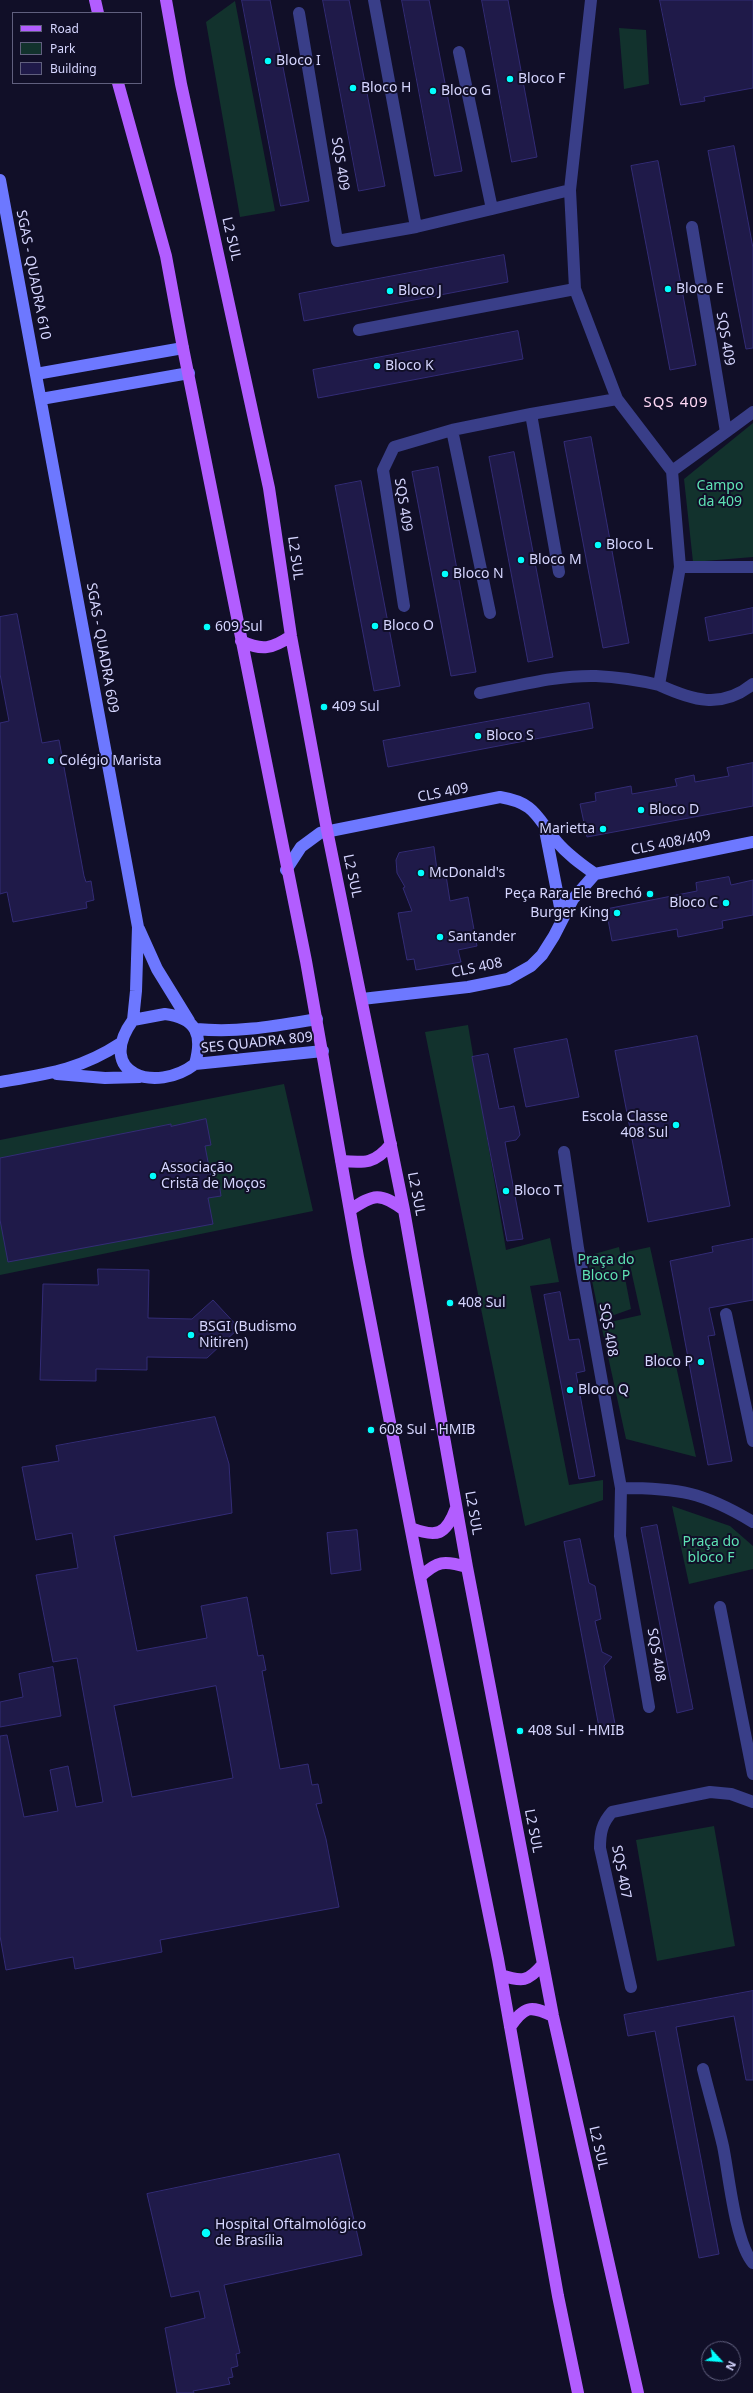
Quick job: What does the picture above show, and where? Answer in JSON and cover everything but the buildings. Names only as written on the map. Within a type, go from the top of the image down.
[{"type":"main road","points":[[95,0],[97,12]]},
{"type":"main road","name":"L2 SUL","points":[[166,0],[181,84],[269,488],[291,636],[327,830],[404,1210],[456,1508],[553,2016],[638,2393]]},
{"type":"main road","points":[[118,84],[166,256],[286,870],[317,1019],[350,1210],[420,1577],[501,1975],[558,2296],[578,2393]]},
{"type":"main road","points":[[241,641],[255,648],[267,648],[280,644],[291,636]]},
{"type":"main road","points":[[341,1161],[368,1162],[383,1154],[391,1144]]},
{"type":"main road","points":[[350,1210],[367,1199],[376,1196],[391,1200],[404,1210]]},
{"type":"main road","points":[[411,1528],[424,1533],[439,1533],[450,1525],[456,1508]]},
{"type":"main road","points":[[420,1577],[433,1565],[444,1562],[467,1567]]},
{"type":"main road","points":[[501,1975],[514,1979],[525,1979],[532,1977],[543,1964]]},
{"type":"main road","points":[[510,2027],[521,2012],[529,2009],[538,2009],[553,2016]]},
{"type":"street","points":[[89,0],[96,12]]},
{"type":"street","points":[[374,0],[416,227]]},
{"type":"street","points":[[591,0],[570,190],[575,289],[618,399],[672,471],[680,567],[659,685]]},
{"type":"street","name":"SQS 409","points":[[299,13],[337,240],[416,227],[570,190]]},
{"type":"street","points":[[459,52],[492,209]]},
{"type":"street","name":"SGAS - QUADRA 610","points":[[0,180],[36,374]]},
{"type":"street","name":"SQS 409","points":[[692,227],[726,432]]},
{"type":"street","points":[[359,330],[575,289]]},
{"type":"street","points":[[36,374],[183,348]]},
{"type":"street","points":[[41,398],[188,373]]},
{"type":"street","name":"SGAS - QUADRA 609","points":[[36,374],[138,927],[136,992],[133,1020]]},
{"type":"street","name":"SQS 409","points":[[404,606],[383,470],[394,447],[452,430],[531,414],[618,399]]},
{"type":"street","points":[[672,471],[753,412]]},
{"type":"street","points":[[531,414],[559,572]]},
{"type":"street","points":[[452,430],[490,613]]},
{"type":"street","points":[[680,567],[753,567]]},
{"type":"street","points":[[480,693],[555,679],[594,676],[626,678],[659,685],[682,695],[708,702],[729,698],[753,684]]},
{"type":"street","name":"CLS 409","points":[[286,870],[301,847],[308,840],[327,830],[500,797],[522,803],[533,810],[571,856],[595,874]]},
{"type":"street","points":[[544,825],[562,917]]},
{"type":"street","name":"CLS 408/409","points":[[595,874],[753,842]]},
{"type":"street","name":"CLS 408","points":[[362,999],[468,987],[508,979],[531,966],[542,955],[554,936],[562,917],[581,888],[595,874]]},
{"type":"street","name":"SGAS - QUADRA 609","points":[[138,927],[157,969],[193,1025]]},
{"type":"street","points":[[52,1074],[99,1078],[140,1077],[179,1074],[195,1064],[198,1049],[193,1025],[178,1016],[165,1014],[133,1020],[123,1035],[121,1043],[125,1066],[131,1074],[140,1077]]},
{"type":"street","name":"SES QUADRA 809","points":[[193,1025],[228,1032],[255,1030],[317,1019]]},
{"type":"street","points":[[0,1082],[52,1074],[93,1061],[121,1043]]},
{"type":"street","name":"SES QUADRA 809","points":[[195,1064],[323,1051]]},
{"type":"street","name":"SQS 408","points":[[564,1152],[578,1248],[621,1488],[620,1536],[649,1707]]},
{"type":"street","points":[[726,1314],[753,1441]]},
{"type":"street","points":[[621,1488],[663,1488],[689,1492],[710,1499],[753,1522]]},
{"type":"street","points":[[720,1607],[753,1774]]},
{"type":"street","name":"SQS 407","points":[[631,1987],[600,1848],[600,1835],[606,1818],[612,1812],[710,1792],[731,1794],[753,1802]]},
{"type":"street","points":[[703,2069],[723,2144],[741,2236],[747,2256],[753,2263]]},
{"type":"green space","points":[[235,1],[275,211],[240,217],[206,22]]},
{"type":"green space","points":[[619,28],[646,30],[649,84],[624,89]]},
{"type":"green space","name":"Campo da 409","points":[[753,423],[753,557],[693,562],[684,479]]},
{"type":"green space","points":[[468,1025],[506,1250],[550,1238],[559,1282],[530,1286],[569,1485],[603,1480],[603,1500],[525,1526],[425,1032]]},
{"type":"green space","name":"Associação Cristã de Moços","points":[[284,1084],[313,1211],[0,1275],[0,1140]]},
{"type":"green space","name":"Praça do Bloco P","points":[[619,1247],[631,1309],[600,1320],[587,1256]]},
{"type":"green space","points":[[650,1247],[696,1457],[626,1439],[601,1324],[641,1315],[627,1252]]},
{"type":"green space","name":"Praça do bloco F","points":[[672,1506],[730,1526],[753,1546],[753,1569],[689,1584]]},
{"type":"green space","points":[[714,1826],[735,1946],[657,1961],[636,1840]]},
{"type":"place","name":"Bloco I","points":[[268,61]]},
{"type":"place","name":"Bloco F","points":[[510,79]]},
{"type":"place","name":"Bloco H","points":[[353,88]]},
{"type":"place","name":"Bloco G","points":[[433,91]]},
{"type":"place","name":"Bloco E","points":[[668,289]]},
{"type":"place","name":"Bloco J","points":[[390,291]]},
{"type":"place","name":"Bloco K","points":[[377,366]]},
{"type":"place","name":"Bloco L","points":[[598,545]]},
{"type":"place","name":"Bloco M","points":[[521,560]]},
{"type":"place","name":"Bloco N","points":[[445,574]]},
{"type":"place","name":"Bloco O","points":[[375,626]]},
{"type":"place","name":"609 Sul","points":[[207,627]]},
{"type":"place","name":"409 Sul","points":[[324,707]]},
{"type":"place","name":"Bloco S","points":[[478,736]]},
{"type":"place","name":"Colégio Marista","points":[[51,761]]},
{"type":"place","name":"Bloco D","points":[[641,810]]},
{"type":"place","name":"Marietta","points":[[603,829]]},
{"type":"place","name":"McDonald's","points":[[421,873]]},
{"type":"place","name":"Peça Rara Ele Brechó","points":[[650,894]]},
{"type":"place","name":"Bloco C","points":[[726,903]]},
{"type":"place","name":"Burger King","points":[[617,913]]},
{"type":"place","name":"Santander","points":[[440,937]]},
{"type":"place","name":"Escola Classe 408 Sul","points":[[676,1125]]},
{"type":"place","name":"Associação Cristã de Moços","points":[[153,1176]]},
{"type":"place","name":"Bloco T","points":[[506,1191]]},
{"type":"place","name":"408 Sul","points":[[450,1303]]},
{"type":"place","name":"BSGI (Budismo Nitiren)","points":[[191,1335]]},
{"type":"place","name":"Bloco P","points":[[701,1362]]},
{"type":"place","name":"Bloco Q","points":[[570,1390]]},
{"type":"place","name":"608 Sul - HMIB","points":[[371,1430]]},
{"type":"place","name":"408 Sul - HMIB","points":[[520,1731]]},
{"type":"place","name":"Hospital Oftalmológico de Brasília","points":[[206,2233]]},
{"type":"district","name":"SQS 409","points":[[676,403]]}]
